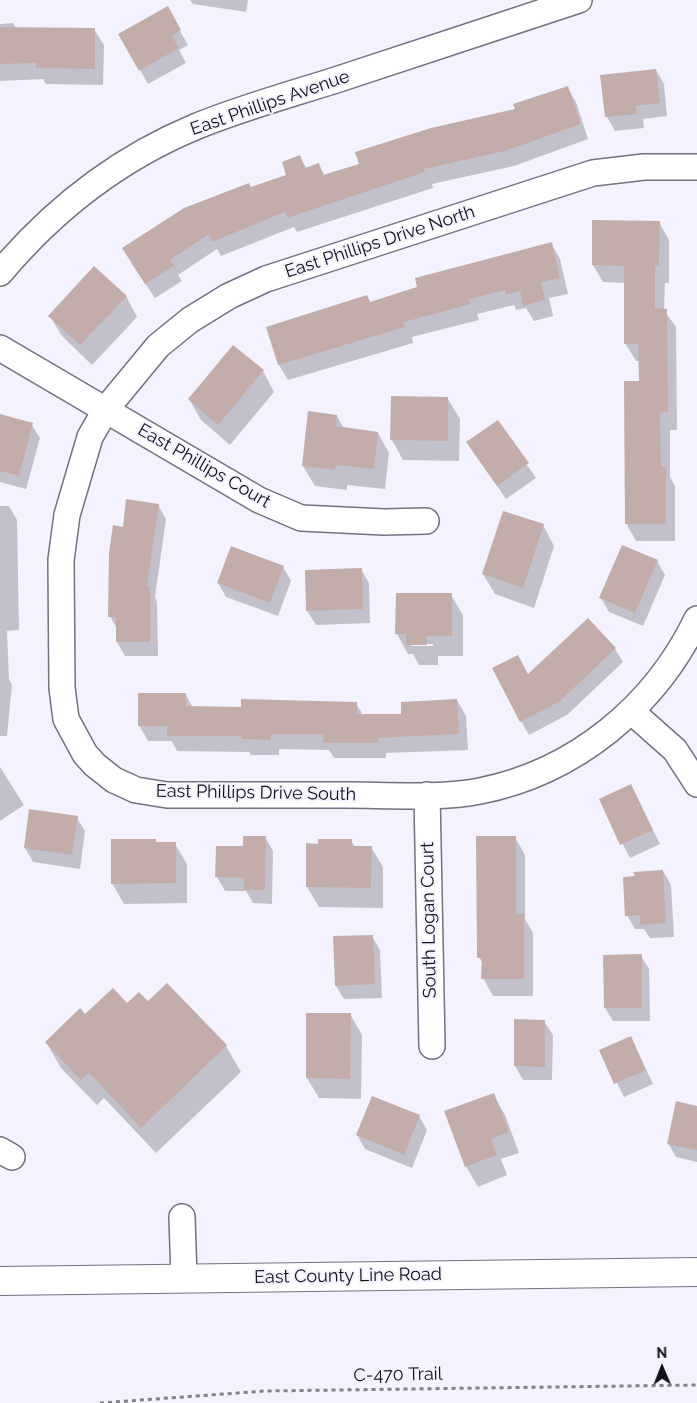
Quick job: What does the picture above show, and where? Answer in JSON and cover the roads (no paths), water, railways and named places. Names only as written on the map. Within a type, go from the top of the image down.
[{"type":"main road","name":"East County Line Road","points":[[0,1281],[184,1277],[697,1272]]},
{"type":"street","name":"East Phillips Avenue","points":[[0,273],[22,246],[65,206],[99,180],[134,157],[195,127],[579,0]]},
{"type":"street","name":"East Phillips Drive North","points":[[106,409],[158,346],[190,320],[228,296],[266,279],[593,173],[644,167],[697,167]]},
{"type":"street","name":"East Phillips Court","points":[[0,348],[259,500],[301,518],[384,522],[426,520]]},
{"type":"street","name":"East Phillips Drive South","points":[[106,409],[90,437],[67,515],[61,560],[62,688],[66,719],[85,754],[95,766],[114,780],[136,790],[167,795],[427,795],[479,791],[548,770],[590,744],[631,711],[672,664],[697,619]]},
{"type":"street","points":[[631,711],[675,750],[697,784]]},
{"type":"street","name":"South Logan Court","points":[[427,795],[432,1046]]},
{"type":"street","points":[[182,1217],[184,1277]]}]
